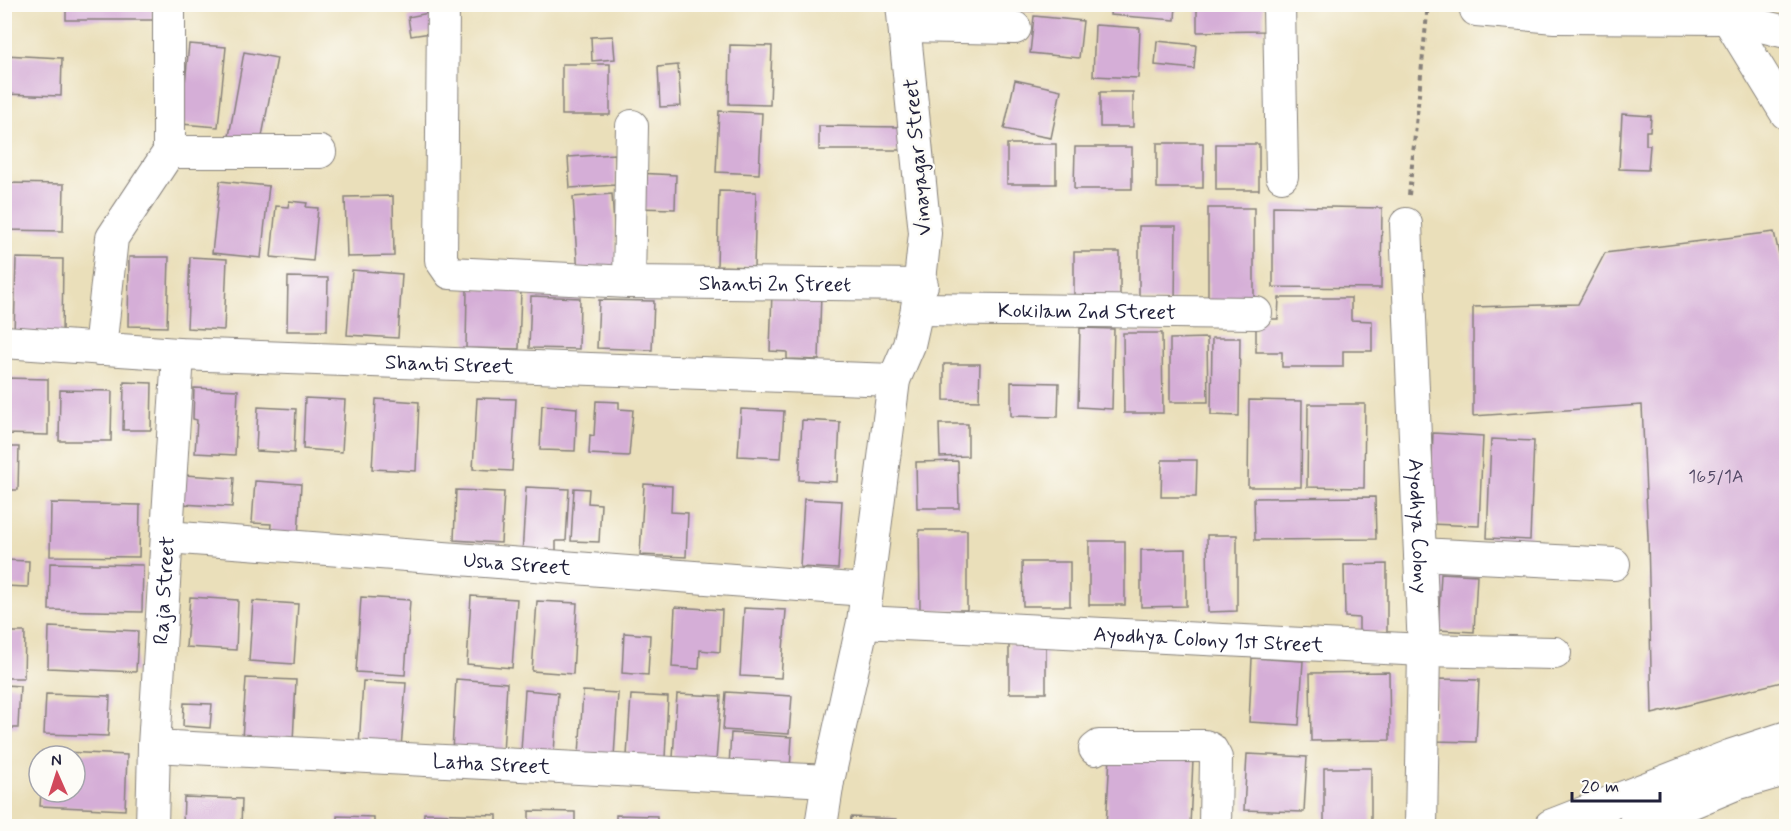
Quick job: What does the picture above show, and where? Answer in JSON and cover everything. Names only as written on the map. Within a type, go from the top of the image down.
[{"type":"main road","points":[[1551,826],[1731,756],[1786,738]]},
{"type":"main road","points":[[1634,826],[1734,784],[1786,769]]},
{"type":"street","points":[[100,349],[112,238],[169,152],[169,4]]},
{"type":"street","name":"Shanti 2n Street","points":[[443,4],[441,260],[450,273],[920,297]]},
{"type":"street","points":[[1279,4],[1282,176]]},
{"type":"street","points":[[1476,10],[1577,18],[1723,11],[1786,32]]},
{"type":"street","points":[[1723,11],[1786,112]]},
{"type":"street","points":[[904,15],[1015,28]]},
{"type":"street","name":"Vinayagar Street","points":[[821,826],[828,781],[863,622],[894,380],[909,345],[920,297],[925,233],[904,15]]},
{"type":"street","points":[[629,282],[632,126]]},
{"type":"street","points":[[169,152],[320,152]]},
{"type":"street","name":"Ayodhya Colony","points":[[1406,224],[1424,650],[1421,826]]},
{"type":"street","name":"Kokilam 2nd Street","points":[[920,297],[1256,313]]},
{"type":"street","name":"Shanti Street","points":[[4,342],[178,354],[894,380]]},
{"type":"street","name":"Raja Street","points":[[152,826],[154,746],[178,354]]},
{"type":"street","name":"Usha Street","points":[[167,537],[866,590]]},
{"type":"street","points":[[1420,554],[1614,564]]},
{"type":"street","name":"Ayodhya Colony 1st Street","points":[[863,622],[1424,650],[1555,653]]},
{"type":"street","name":"Latha Street","points":[[154,746],[828,781]]},
{"type":"street","points":[[1095,749],[1099,746],[1205,746],[1211,749],[1216,758],[1215,826]]},
{"type":"path","points":[[1406,224],[1428,4]]},
{"type":"building","points":[[66,4],[153,4],[153,20],[66,20]]},
{"type":"building","points":[[1001,4],[1034,4],[1034,11],[1001,10]]},
{"type":"building","points":[[1111,4],[1176,4],[1175,20],[1110,15]]},
{"type":"building","points":[[1197,4],[1263,4],[1264,31],[1197,32]]},
{"type":"building","points":[[434,12],[437,32],[411,36],[408,17]]},
{"type":"building","points":[[1034,16],[1083,21],[1079,58],[1030,53]]},
{"type":"building","points":[[1095,25],[1140,28],[1138,78],[1093,76]]},
{"type":"building","points":[[613,36],[615,59],[592,61],[591,37]]},
{"type":"building","points":[[1157,41],[1196,45],[1194,69],[1155,65]]},
{"type":"building","points":[[189,44],[226,47],[218,127],[181,124]]},
{"type":"building","points":[[730,45],[772,46],[770,105],[729,104]]},
{"type":"building","points":[[244,52],[277,58],[260,147],[228,142]]},
{"type":"building","points":[[4,55],[62,58],[61,96],[4,94]]},
{"type":"building","points":[[562,64],[610,64],[610,115],[562,115]]},
{"type":"building","points":[[678,65],[681,106],[660,107],[658,67]]},
{"type":"building","points":[[1015,80],[1061,90],[1051,138],[1004,129]]},
{"type":"building","points":[[1100,92],[1133,92],[1133,127],[1100,127]]},
{"type":"building","points":[[719,111],[762,113],[759,174],[716,172]]},
{"type":"building","points":[[1622,114],[1651,116],[1650,131],[1646,131],[1646,145],[1650,145],[1648,170],[1619,169]]},
{"type":"building","points":[[819,126],[905,127],[905,150],[819,150]]},
{"type":"building","points":[[1157,143],[1203,143],[1203,188],[1157,188]]},
{"type":"building","points":[[1007,144],[1056,144],[1056,184],[1007,184]]},
{"type":"building","points":[[1216,144],[1259,144],[1259,190],[1216,190]]},
{"type":"building","points":[[1075,147],[1132,147],[1132,189],[1074,189]]},
{"type":"building","points":[[615,154],[616,185],[570,188],[568,157]]},
{"type":"building","points":[[636,173],[676,175],[675,209],[635,208]]},
{"type":"building","points":[[220,181],[269,186],[261,258],[212,253]]},
{"type":"building","points":[[4,183],[64,184],[63,231],[4,230]]},
{"type":"building","points":[[719,191],[756,192],[754,267],[717,266]]},
{"type":"building","points":[[612,194],[617,271],[578,274],[573,197]]},
{"type":"building","points":[[393,196],[394,256],[347,257],[345,197]]},
{"type":"building","points":[[289,201],[307,203],[306,207],[318,208],[313,261],[271,257],[276,206],[288,207]]},
{"type":"building","points":[[1273,206],[1382,208],[1381,288],[1273,287]]},
{"type":"building","points":[[1208,208],[1254,208],[1254,308],[1208,308]]},
{"type":"building","points":[[1139,226],[1176,226],[1175,301],[1139,301]]},
{"type":"building","points":[[1774,232],[1786,284],[1786,681],[1652,714],[1642,405],[1473,416],[1473,307],[1578,304],[1605,253]]},
{"type":"building","points":[[1074,252],[1120,252],[1120,301],[1074,302]]},
{"type":"building","points":[[129,257],[169,257],[167,327],[128,326]]},
{"type":"building","points":[[190,257],[227,259],[224,330],[187,328]]},
{"type":"building","points":[[16,258],[63,259],[62,336],[14,335]]},
{"type":"building","points":[[352,270],[402,274],[398,338],[347,335]]},
{"type":"building","points":[[288,277],[328,278],[327,331],[287,331]]},
{"type":"building","points":[[467,288],[521,290],[519,349],[466,348]]},
{"type":"building","points":[[772,291],[821,292],[819,360],[787,359],[787,352],[770,351]]},
{"type":"building","points":[[531,296],[580,298],[579,349],[529,348]]},
{"type":"building","points":[[1279,298],[1351,298],[1351,320],[1372,321],[1372,351],[1343,351],[1343,367],[1282,367],[1282,352],[1256,352],[1256,319],[1278,319]]},
{"type":"building","points":[[599,300],[654,301],[652,350],[597,348]]},
{"type":"building","points":[[1080,328],[1114,329],[1112,409],[1078,407]]},
{"type":"building","points":[[1123,333],[1162,333],[1163,413],[1124,413]]},
{"type":"building","points":[[1207,338],[1208,402],[1170,402],[1170,339]]},
{"type":"building","points":[[1212,338],[1240,338],[1239,416],[1211,415]]},
{"type":"building","points":[[944,364],[980,364],[979,401],[944,400]]},
{"type":"building","points":[[4,378],[48,379],[48,435],[4,434]]},
{"type":"building","points":[[124,382],[152,383],[151,430],[123,430]]},
{"type":"building","points":[[1011,382],[1059,383],[1058,417],[1011,416]]},
{"type":"building","points":[[194,388],[238,390],[235,455],[195,453],[197,420],[193,419]]},
{"type":"building","points":[[60,390],[112,391],[111,441],[59,441]]},
{"type":"building","points":[[305,398],[345,400],[342,452],[303,449]]},
{"type":"building","points":[[477,398],[516,399],[512,471],[473,469]]},
{"type":"building","points":[[376,399],[419,402],[416,471],[372,469]]},
{"type":"building","points":[[1249,400],[1302,401],[1301,487],[1248,487]]},
{"type":"building","points":[[596,401],[619,402],[619,409],[633,410],[629,456],[589,454],[590,435],[594,436]]},
{"type":"building","points":[[1308,404],[1365,404],[1364,488],[1307,487]]},
{"type":"building","points":[[542,405],[577,408],[575,451],[540,450]]},
{"type":"building","points":[[258,407],[296,409],[294,453],[256,451]]},
{"type":"building","points":[[741,409],[784,411],[781,458],[738,456]]},
{"type":"building","points":[[802,420],[840,422],[837,482],[799,480]]},
{"type":"building","points":[[939,424],[968,424],[968,456],[940,457]]},
{"type":"building","points":[[1433,433],[1483,436],[1479,526],[1429,524]]},
{"type":"building","points":[[1491,439],[1534,441],[1530,540],[1487,538]]},
{"type":"building","points":[[4,447],[19,447],[18,490],[4,490]]},
{"type":"building","points":[[1162,460],[1197,460],[1196,497],[1161,497]]},
{"type":"building","points":[[958,461],[959,508],[917,508],[916,462]]},
{"type":"building","points":[[184,475],[234,478],[232,507],[182,504]]},
{"type":"building","points":[[255,481],[301,484],[298,537],[270,536],[271,524],[252,523]]},
{"type":"building","points":[[644,484],[672,486],[671,512],[688,513],[686,557],[640,555]]},
{"type":"building","points":[[526,487],[569,489],[566,541],[556,541],[556,557],[522,555]]},
{"type":"building","points":[[574,488],[589,489],[588,503],[601,504],[599,542],[571,541]]},
{"type":"building","points":[[456,490],[504,492],[501,543],[454,540]]},
{"type":"building","points":[[1375,497],[1376,539],[1255,540],[1254,498]]},
{"type":"building","points":[[804,499],[842,501],[838,569],[800,567]]},
{"type":"building","points":[[51,503],[140,505],[139,557],[50,556]]},
{"type":"building","points":[[919,530],[967,530],[967,610],[920,610]]},
{"type":"building","points":[[1207,535],[1237,535],[1237,611],[1208,612]]},
{"type":"building","points":[[1089,541],[1125,541],[1125,605],[1089,605]]},
{"type":"building","points":[[1186,549],[1186,606],[1141,607],[1141,550]]},
{"type":"building","points":[[4,560],[29,561],[28,587],[4,586]]},
{"type":"building","points":[[1022,562],[1070,562],[1070,606],[1023,606]]},
{"type":"building","points":[[50,563],[143,565],[142,612],[49,610]]},
{"type":"building","points":[[1387,564],[1387,632],[1359,633],[1359,618],[1345,617],[1344,565]]},
{"type":"building","points":[[1441,573],[1477,575],[1474,632],[1438,630]]},
{"type":"building","points":[[471,596],[517,599],[512,668],[467,664]]},
{"type":"building","points":[[190,597],[238,600],[236,650],[186,647]]},
{"type":"building","points":[[361,597],[410,600],[405,675],[356,672]]},
{"type":"building","points":[[253,601],[298,604],[294,664],[249,661]]},
{"type":"building","points":[[537,601],[577,603],[573,674],[532,671]]},
{"type":"building","points":[[675,607],[722,610],[720,652],[700,650],[699,669],[672,667]]},
{"type":"building","points":[[744,608],[786,610],[781,678],[740,676]]},
{"type":"building","points":[[49,627],[138,631],[136,672],[48,668]]},
{"type":"building","points":[[4,632],[25,632],[24,678],[4,678]]},
{"type":"building","points":[[624,633],[650,635],[648,675],[622,673]]},
{"type":"building","points":[[1046,643],[1046,693],[1009,693],[1009,644]]},
{"type":"building","points":[[1252,658],[1303,661],[1299,725],[1249,722]]},
{"type":"building","points":[[1389,672],[1390,740],[1311,741],[1310,673]]},
{"type":"building","points":[[246,678],[296,680],[293,742],[242,739]]},
{"type":"building","points":[[456,679],[507,683],[503,754],[452,751]]},
{"type":"building","points":[[1437,679],[1479,680],[1476,742],[1434,741]]},
{"type":"building","points":[[363,681],[406,683],[401,749],[359,747]]},
{"type":"building","points":[[5,685],[20,686],[18,728],[5,728]]},
{"type":"building","points":[[525,690],[558,693],[554,753],[521,751]]},
{"type":"building","points":[[583,691],[618,693],[614,757],[579,755]]},
{"type":"building","points":[[726,692],[792,696],[789,734],[723,730]]},
{"type":"building","points":[[46,694],[110,696],[108,736],[44,734]]},
{"type":"building","points":[[677,694],[721,696],[716,761],[673,758]]},
{"type":"building","points":[[631,695],[668,697],[665,758],[627,756]]},
{"type":"building","points":[[184,703],[212,704],[210,728],[183,726]]},
{"type":"building","points":[[731,733],[792,737],[790,770],[729,766]]},
{"type":"building","points":[[87,753],[127,755],[125,810],[40,806],[40,804],[87,804]]},
{"type":"building","points":[[1247,754],[1307,757],[1304,812],[1244,810]]},
{"type":"building","points":[[1110,756],[1193,760],[1190,826],[1106,826]]},
{"type":"building","points":[[1324,768],[1371,768],[1371,826],[1324,826]]},
{"type":"building","points":[[184,797],[242,799],[241,826],[183,826]]},
{"type":"building","points":[[529,811],[575,812],[575,826],[529,826]]},
{"type":"building","points":[[424,813],[497,815],[497,826],[423,826]]},
{"type":"building","points":[[616,815],[657,816],[657,826],[616,826]]},
{"type":"building","points":[[337,816],[374,817],[374,826],[337,826]]},
{"type":"building","points":[[851,817],[896,819],[895,826],[850,826]]}]
